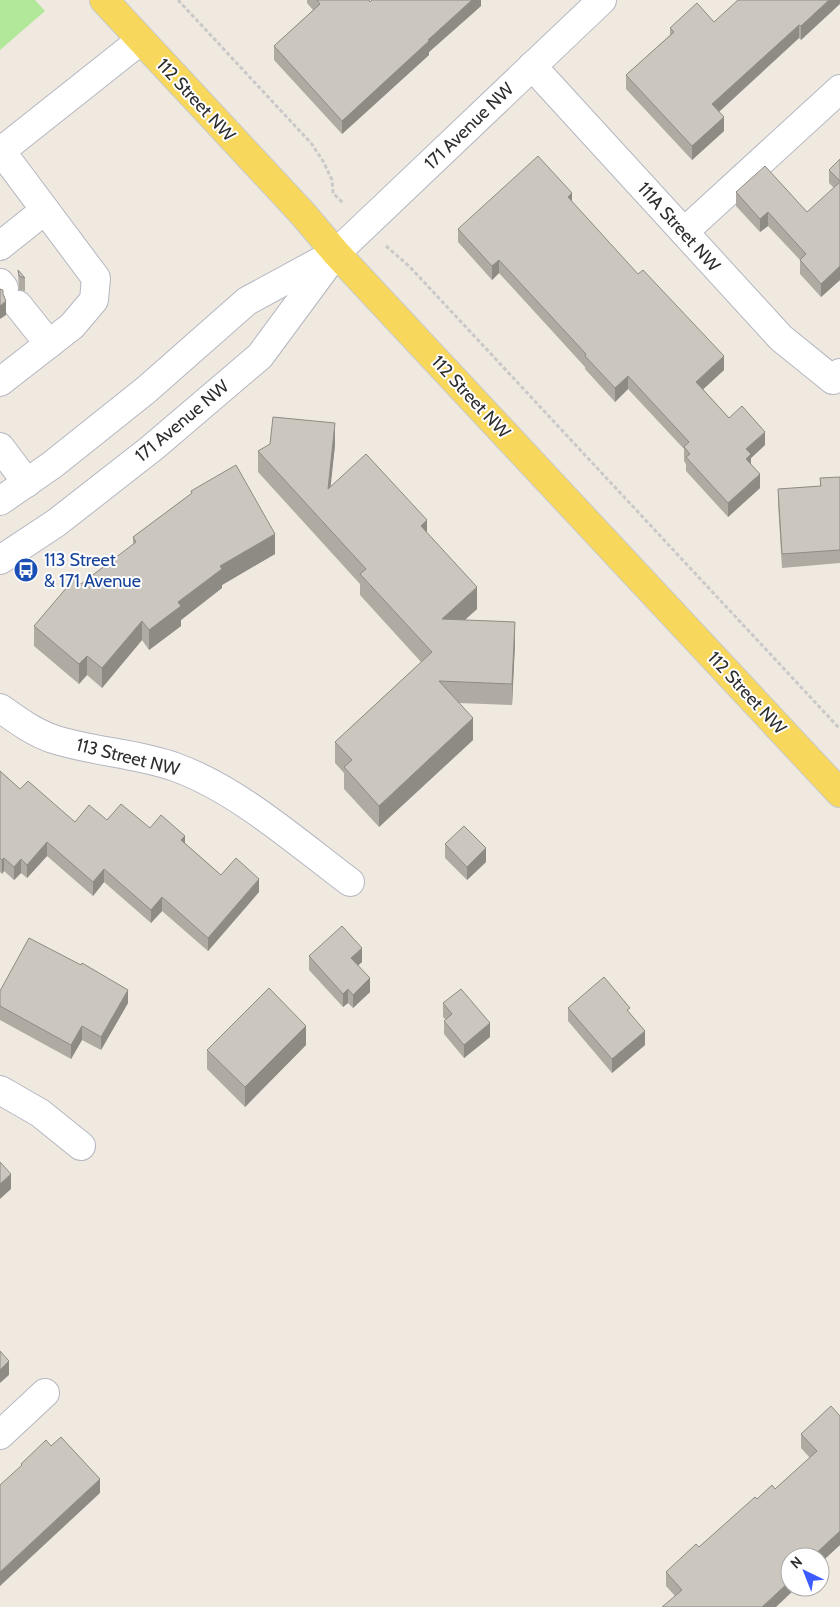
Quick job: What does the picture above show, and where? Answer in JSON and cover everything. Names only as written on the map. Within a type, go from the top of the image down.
[{"type":"main road","name":"112 Street NW","points":[[104,0],[336,253],[840,793]]},
{"type":"street","name":"171 Avenue NW","points":[[0,560],[56,523],[152,448],[260,356],[336,253],[602,0]]},
{"type":"street","points":[[5,369],[49,344],[72,326],[94,300],[96,278],[1,151],[141,40]]},
{"type":"street","name":"111A Street NW","points":[[532,66],[781,338],[836,377]]},
{"type":"street","points":[[684,232],[840,89]]},
{"type":"street","points":[[0,246],[45,210]]},
{"type":"street","name":"171 Avenue NW","points":[[0,501],[52,465],[146,390],[247,302],[336,253]]},
{"type":"street","points":[[7,292],[49,344]]},
{"type":"street","points":[[0,447],[27,483]]},
{"type":"street","name":"113 Street NW","points":[[0,708],[26,726],[52,738],[86,748],[150,759],[177,767],[201,778],[240,800],[350,882]]},
{"type":"street","points":[[0,1090],[40,1113],[81,1146]]},
{"type":"street","points":[[0,1435],[46,1394]]},
{"type":"path","points":[[178,0],[311,143],[323,161],[332,180],[333,193],[365,226],[410,266],[840,729]]},
{"type":"green space","points":[[0,0],[35,0],[45,11],[0,50]]},
{"type":"building","points":[[317,0],[369,0],[370,2],[372,0],[472,0],[342,121],[274,46],[320,4]]},
{"type":"building","points":[[738,0],[829,0],[712,104],[724,117],[692,146],[626,75],[674,32],[670,28],[697,3],[714,22]]},
{"type":"building","points":[[538,156],[572,193],[568,197],[638,274],[643,270],[724,356],[696,382],[729,418],[742,406],[765,432],[746,449],[751,454],[746,459],[760,474],[728,503],[686,457],[690,454],[684,447],[689,442],[628,376],[615,388],[499,260],[492,266],[458,229]]},
{"type":"building","points":[[840,159],[840,181],[829,170]]},
{"type":"building","points":[[765,166],[807,212],[840,182],[840,266],[821,284],[800,260],[806,254],[768,212],[760,219],[736,192]]},
{"type":"building","points":[[18,270],[25,278],[19,276]]},
{"type":"building","points":[[0,289],[3,290],[6,301],[0,306]]},
{"type":"building","points":[[273,417],[335,423],[328,489],[366,454],[427,520],[421,526],[477,587],[442,619],[515,622],[512,684],[439,681],[473,718],[379,806],[344,767],[352,760],[335,742],[432,652],[360,574],[366,569],[258,451],[270,444]]},
{"type":"building","points":[[236,465],[275,534],[220,566],[222,569],[178,602],[181,606],[149,630],[142,621],[102,668],[87,656],[79,664],[34,626],[74,579],[81,584],[136,542],[133,537],[192,493],[191,491]]},
{"type":"building","points":[[840,477],[840,550],[782,554],[778,489],[821,486],[820,478]]},
{"type":"building","points":[[0,771],[20,789],[28,781],[75,822],[89,805],[107,820],[121,804],[150,828],[161,815],[185,836],[181,840],[221,875],[236,858],[259,879],[208,938],[162,897],[151,910],[104,869],[93,882],[47,842],[27,865],[21,859],[14,867],[4,858],[2,860],[0,858]]},
{"type":"building","points":[[464,826],[486,848],[467,867],[445,844]]},
{"type":"building","points":[[342,926],[362,948],[351,958],[370,978],[353,995],[348,989],[343,994],[309,956]]},
{"type":"building","points":[[29,938],[81,965],[82,963],[128,990],[101,1037],[82,1026],[71,1045],[0,1006],[0,991]]},
{"type":"building","points":[[604,977],[630,1008],[627,1010],[645,1031],[612,1059],[568,1008]]},
{"type":"building","points":[[269,988],[306,1026],[245,1087],[207,1050]]},
{"type":"building","points":[[461,989],[490,1023],[464,1045],[444,1021],[452,1014],[443,1003]]},
{"type":"building","points":[[0,1162],[11,1174],[0,1184]]},
{"type":"building","points":[[0,1351],[9,1361],[0,1370]]},
{"type":"building","points":[[831,1406],[840,1416],[840,1531],[823,1547],[780,1547],[780,1590],[762,1607],[662,1607],[682,1590],[666,1572],[696,1544],[699,1547],[755,1497],[757,1499],[772,1485],[775,1489],[817,1451],[801,1434]]},
{"type":"building","points":[[61,1437],[100,1479],[0,1572],[0,1485],[46,1440],[51,1446]]},
{"type":"place","name":"113 Street & 171 Avenue","points":[[26,570]]}]
